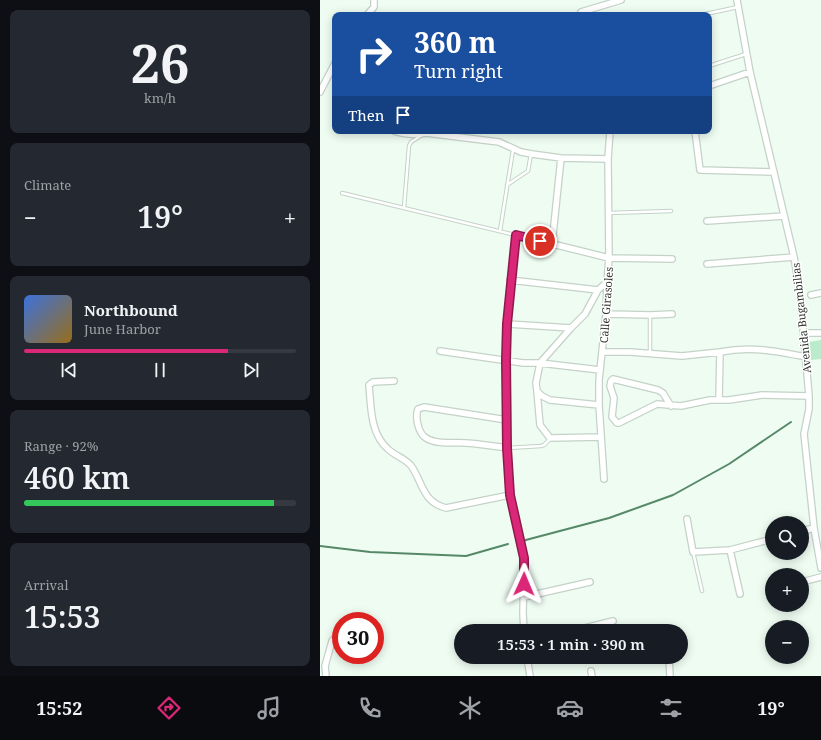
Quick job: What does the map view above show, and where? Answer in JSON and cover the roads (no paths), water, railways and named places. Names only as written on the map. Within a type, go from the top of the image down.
[{"type":"street","points":[[370,12],[374,7],[374,0]]},
{"type":"street","points":[[588,12],[621,0]]},
{"type":"street","name":"Avenida Bugambilias","points":[[737,0],[750,72],[794,257],[800,293],[809,396],[809,409],[804,434],[814,528],[821,568]]},
{"type":"street","points":[[320,92],[332,70]]},
{"type":"street","points":[[712,85],[750,72]]},
{"type":"street","points":[[408,134],[420,134]]},
{"type":"street","points":[[434,134],[499,142],[521,152],[532,154],[561,158],[608,159]]},
{"type":"street","name":"Calle Girasoles","points":[[604,479],[599,405],[600,370],[603,352],[609,258],[608,159],[610,134]]},
{"type":"street","points":[[695,134],[700,170],[774,172]]},
{"type":"street","points":[[552,244],[561,158]]},
{"type":"street","points":[[707,221],[784,216]]},
{"type":"street","points":[[523,624],[522,614],[524,597],[524,558],[510,495],[506,420],[507,324],[510,280],[516,235],[609,258],[672,259]]},
{"type":"street","points":[[707,264],[794,257]]},
{"type":"street","points":[[510,280],[598,290]]},
{"type":"street","points":[[601,437],[550,438],[540,425],[536,383],[540,363],[585,314],[598,290],[607,282]]},
{"type":"street","points":[[811,295],[821,294]]},
{"type":"street","points":[[606,314],[672,314]]},
{"type":"street","points":[[507,324],[571,328]]},
{"type":"street","points":[[804,333],[821,333]]},
{"type":"street","points":[[603,352],[650,353],[682,356],[746,349],[765,350],[806,357]]},
{"type":"street","points":[[440,351],[523,363],[540,363],[600,370]]},
{"type":"street","points":[[719,399],[720,352]]},
{"type":"street","points":[[671,406],[663,393],[658,390],[613,379],[611,381],[610,386],[614,398],[612,417],[617,423],[620,423],[657,404],[671,406],[681,406],[710,400],[729,400],[762,395],[809,396]]},
{"type":"street","points":[[394,381],[373,382],[369,385],[373,420],[378,434],[386,448],[409,462],[425,493],[436,506],[446,508],[510,495]]},
{"type":"street","points":[[537,391],[542,396],[550,400],[599,405]]},
{"type":"street","points":[[506,420],[424,406],[418,409],[416,414],[424,438],[440,442],[466,443],[507,448]]},
{"type":"street","points":[[687,519],[693,552],[730,550],[765,541]]},
{"type":"street","points":[[809,529],[814,528]]},
{"type":"street","points":[[730,550],[740,594]]},
{"type":"street","points":[[809,580],[821,577]]},
{"type":"street","points":[[524,597],[590,582]]},
{"type":"street","points":[[601,624],[613,621]]},
{"type":"street","points":[[326,676],[325,666],[332,641]]},
{"type":"street","points":[[528,664],[530,676]]},
{"type":"street","points":[[669,664],[670,676]]},
{"type":"lane","points":[[712,12],[738,6]]},
{"type":"lane","points":[[712,65],[747,53]]},
{"type":"lane","points":[[404,208],[409,146],[415,139],[424,134]]},
{"type":"lane","points":[[500,231],[513,149]]},
{"type":"lane","points":[[507,185],[528,171],[532,154]]},
{"type":"lane","points":[[342,193],[516,235]]},
{"type":"lane","points":[[609,213],[671,211]]},
{"type":"lane","points":[[650,315],[650,353]]},
{"type":"lane","points":[[507,448],[541,446],[544,445],[550,438]]},
{"type":"lane","points":[[693,552],[702,591]]},
{"type":"waterway","points":[[522,541],[609,518],[673,495],[729,464],[791,422]]},
{"type":"waterway","points":[[320,546],[370,552],[466,556],[508,544]]}]
